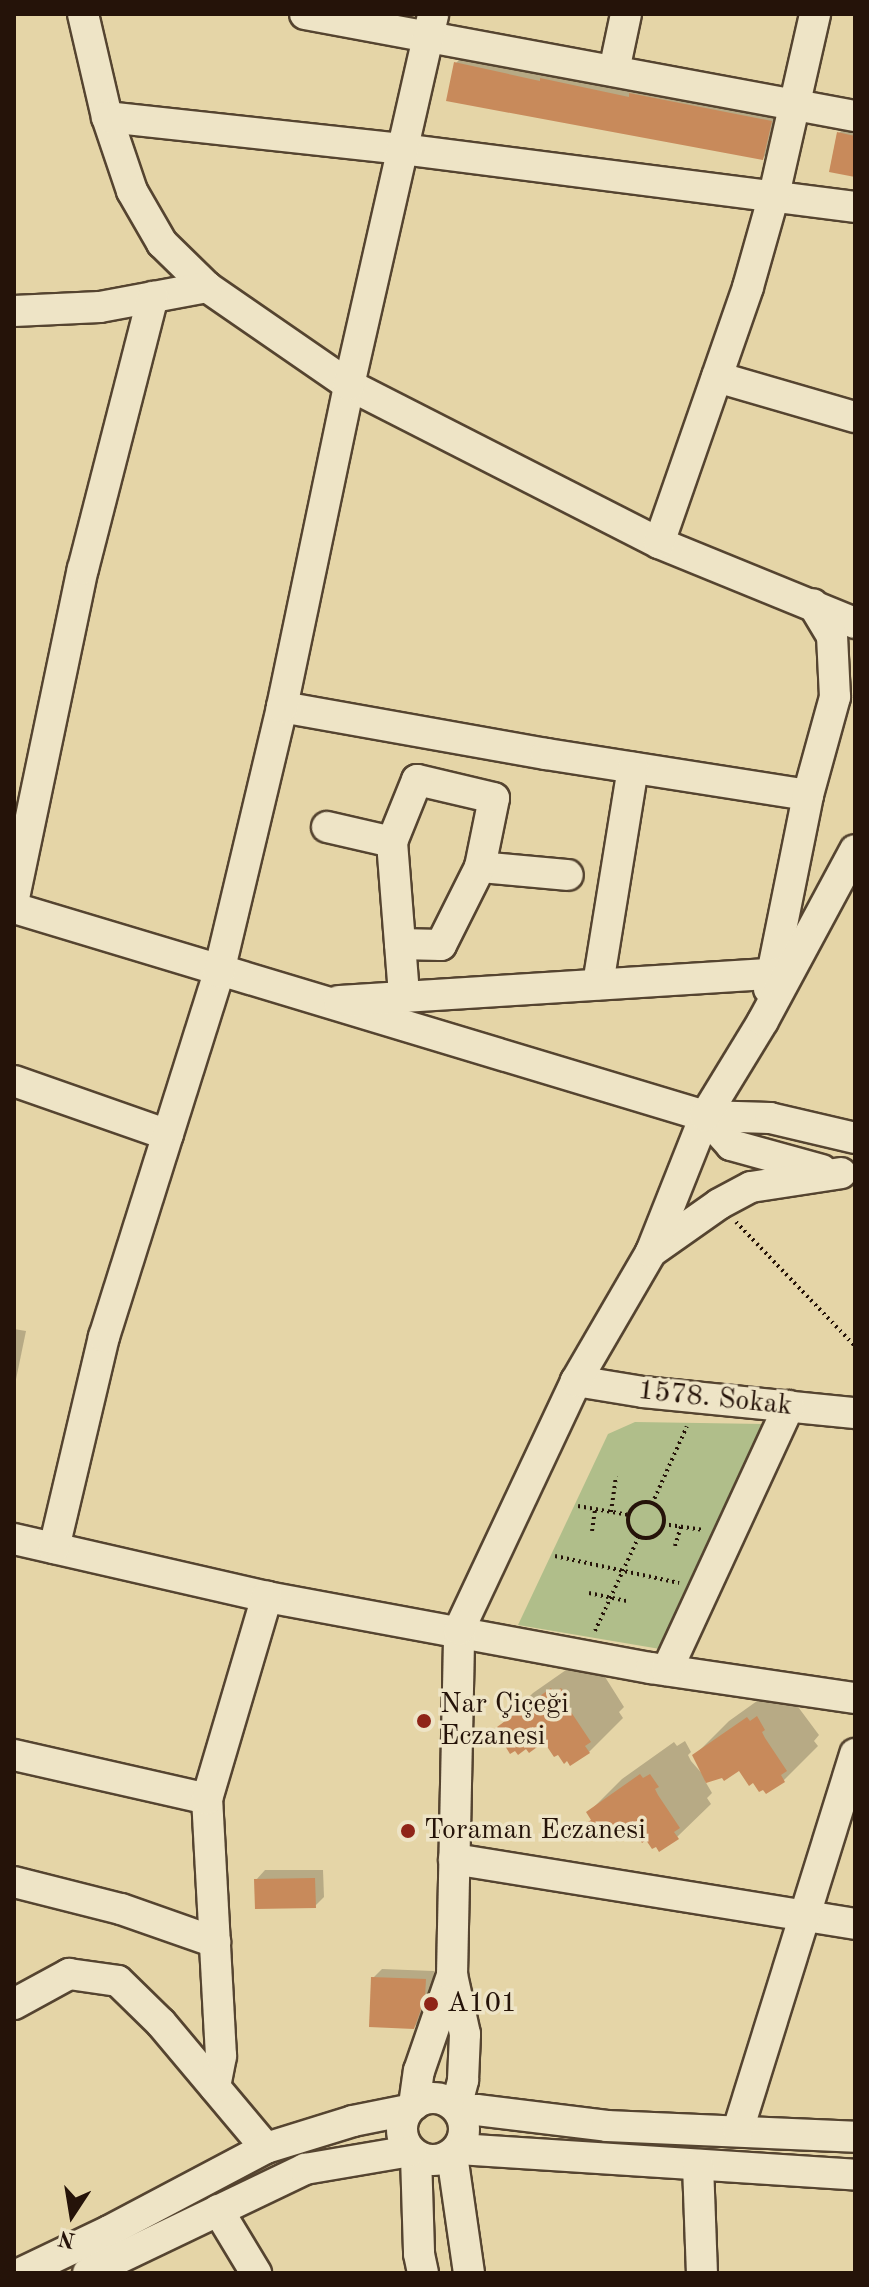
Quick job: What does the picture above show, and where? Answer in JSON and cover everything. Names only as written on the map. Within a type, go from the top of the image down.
[{"type":"street","points":[[83,14],[107,117],[132,191],[162,243],[207,287],[349,385],[659,543],[855,623]]},
{"type":"street","points":[[305,14],[430,25],[614,71],[855,116]]},
{"type":"street","points":[[614,71],[626,14]]},
{"type":"street","points":[[659,543],[717,377],[774,195],[815,14]]},
{"type":"street","points":[[54,1548],[104,1337],[219,972],[282,707],[349,385],[430,25]]},
{"type":"street","points":[[107,117],[402,149],[855,207]]},
{"type":"street","points":[[14,311],[100,307],[207,287]]},
{"type":"street","points":[[14,898],[83,569],[153,297]]},
{"type":"street","points":[[717,377],[855,417]]},
{"type":"street","points":[[763,1021],[808,795],[835,697],[832,636],[813,604]]},
{"type":"street","points":[[282,707],[808,795]]},
{"type":"street","points":[[598,984],[633,768]]},
{"type":"street","points":[[400,944],[441,945],[480,867],[494,798],[417,780],[392,842],[404,996]]},
{"type":"street","points":[[327,827],[392,842]]},
{"type":"street","points":[[469,2273],[434,2155],[402,2131],[463,2080],[465,2034],[452,1975],[459,1630],[576,1381],[651,1252],[705,1116],[763,1021],[855,850]]},
{"type":"street","points":[[480,867],[568,875]]},
{"type":"street","points":[[14,908],[705,1116],[770,1118],[855,1138]]},
{"type":"street","points":[[319,1002],[772,974]]},
{"type":"street","points":[[14,1081],[168,1135]]},
{"type":"street","points":[[705,1116],[731,1145],[795,1165],[848,1174]]},
{"type":"street","points":[[651,1252],[719,1204],[751,1187],[848,1174]]},
{"type":"street","name":"1578. Sokak","points":[[576,1381],[643,1392],[855,1413]]},
{"type":"street","points":[[667,1670],[789,1406]]},
{"type":"street","points":[[14,1539],[267,1597],[667,1670],[855,1698]]},
{"type":"street","points":[[215,2087],[221,2056],[207,1799],[267,1597]]},
{"type":"street","points":[[738,2130],[855,1754]]},
{"type":"street","points":[[14,1755],[207,1799]]},
{"type":"street","points":[[454,1859],[855,1924]]},
{"type":"street","points":[[14,1882],[121,1909],[215,1942]]},
{"type":"street","points":[[14,2004],[69,1974],[118,1981],[161,2023],[266,2148]]},
{"type":"street","points":[[423,2273],[419,2254],[434,2155],[465,2128],[434,2106],[419,2071],[452,1975]]},
{"type":"street","points":[[21,2273],[109,2231],[266,2148],[353,2121],[434,2106],[607,2126],[855,2137]]},
{"type":"street","points":[[88,2273],[305,2169],[434,2155],[698,2165],[855,2175]]},
{"type":"street","points":[[698,2165],[702,2273]]},
{"type":"street","points":[[218,2210],[256,2273]]},
{"type":"path","points":[[719,1204],[855,1346]]},
{"type":"path","points":[[652,1504],[687,1426]]},
{"type":"path","points":[[611,1512],[616,1476]]},
{"type":"path","points":[[638,1503],[652,1504],[663,1511],[663,1524],[648,1538],[639,1536],[631,1532],[629,1515],[638,1503]]},
{"type":"path","points":[[578,1506],[629,1515]]},
{"type":"path","points":[[592,1531],[595,1509]]},
{"type":"path","points":[[663,1524],[713,1532]]},
{"type":"path","points":[[675,1546],[681,1526]]},
{"type":"path","points":[[595,1631],[639,1536]]},
{"type":"path","points":[[555,1556],[690,1585]]},
{"type":"path","points":[[589,1593],[627,1601]]},
{"type":"green space","points":[[635,1422],[765,1424],[666,1650],[518,1625],[608,1434]]},
{"type":"building","points":[[454,62],[540,81],[540,78],[629,97],[629,93],[772,121],[763,160],[446,101]]},
{"type":"building","points":[[837,132],[855,136],[855,177],[829,172]]},
{"type":"building","points":[[551,1688],[554,1693],[561,1688],[570,1701],[567,1704],[569,1709],[591,1742],[585,1746],[590,1753],[570,1766],[567,1761],[564,1764],[558,1755],[554,1757],[544,1742],[529,1753],[526,1749],[518,1755],[515,1751],[510,1754],[499,1736],[502,1734],[497,1727]]},
{"type":"building","points":[[757,1716],[765,1730],[762,1732],[765,1738],[787,1771],[781,1775],[785,1782],[766,1794],[763,1790],[759,1792],[753,1783],[749,1786],[739,1771],[724,1781],[722,1778],[706,1783],[692,1755],[747,1717],[750,1721]]},
{"type":"building","points":[[640,1774],[643,1778],[650,1774],[659,1787],[655,1789],[658,1795],[680,1828],[674,1832],[679,1839],[659,1852],[656,1847],[652,1849],[646,1840],[642,1843],[633,1828],[617,1838],[615,1835],[599,1840],[588,1822],[591,1820],[586,1812]]},
{"type":"building","points":[[315,1878],[316,1908],[255,1909],[254,1879]]},
{"type":"building","points":[[371,1977],[426,1979],[425,1998],[414,2029],[369,2027]]},
{"type":"place","name":"Nar Çiçeği Eczanesi","points":[[424,1721]]},
{"type":"place","name":"Toraman Eczanesi","points":[[408,1831]]},
{"type":"place","name":"A101","points":[[431,2004]]}]
